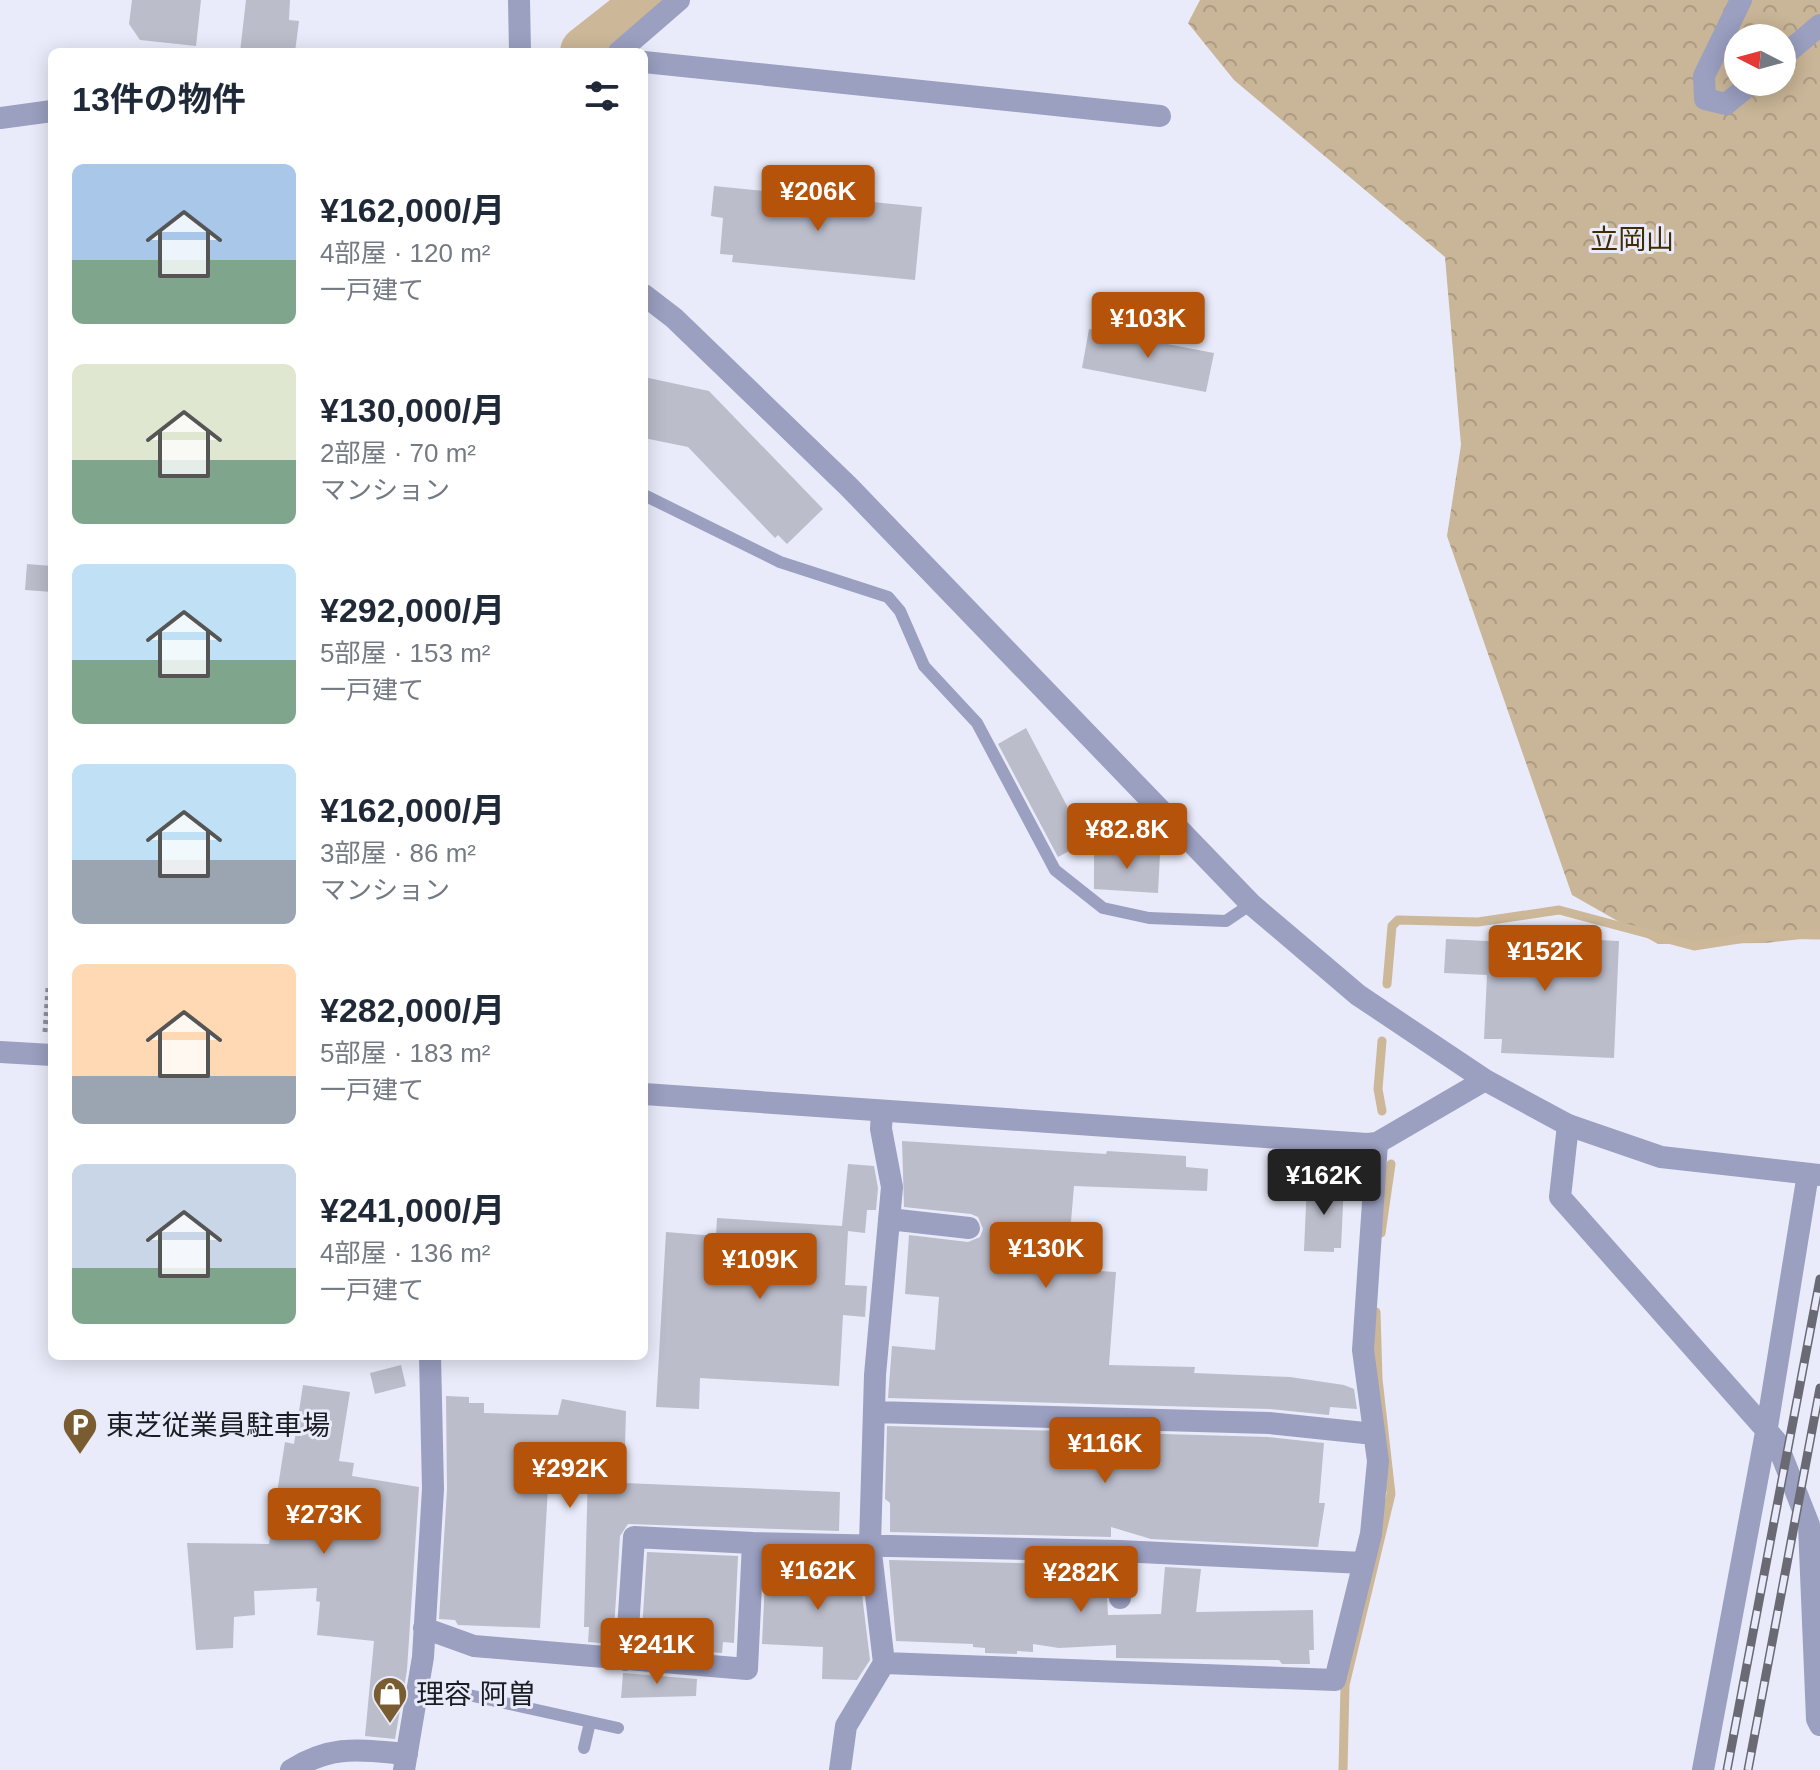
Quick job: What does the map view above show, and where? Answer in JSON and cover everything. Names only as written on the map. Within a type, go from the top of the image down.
[{"type":"street","points":[[519,0],[520,48]]},
{"type":"street","points":[[624,48],[679,0]]},
{"type":"street","points":[[1729,24],[1741,0]]},
{"type":"street","points":[[1796,45],[1820,25]]},
{"type":"street","points":[[1724,35],[1704,76],[1705,99],[1726,104],[1736,96]]},
{"type":"street","points":[[648,62],[1160,116]]},
{"type":"street","points":[[0,118],[48,112]]},
{"type":"street","points":[[648,298],[674,318],[849,487],[1251,904],[1358,995],[1485,1080],[1568,1125],[1661,1157],[1814,1174],[1703,1770]]},
{"type":"street","points":[[0,1052],[48,1055]]},
{"type":"street","points":[[648,1094],[1377,1143],[1485,1080]]},
{"type":"street","points":[[840,1770],[846,1726],[884,1663],[870,1544],[874,1412],[892,1187],[881,1129],[882,1111]]},
{"type":"street","points":[[1568,1125],[1560,1197],[1767,1427],[1776,1441],[1809,1525],[1817,1719],[1820,1725]]},
{"type":"street","points":[[884,1663],[1335,1680],[1371,1534],[1378,1461],[1363,1350],[1377,1143]]},
{"type":"street","points":[[889,1219],[969,1228]]},
{"type":"street","points":[[291,1770],[313,1756],[342,1749],[406,1762],[419,1684],[433,1489],[430,1360]]},
{"type":"street","points":[[874,1412],[1269,1423],[1374,1434]]},
{"type":"street","points":[[626,1660],[634,1537],[753,1543],[1120,1551],[1363,1563]]},
{"type":"street","points":[[424,1628],[474,1646],[747,1669],[753,1543]]},
{"type":"street","points":[[1120,1551],[1120,1598]]},
{"type":"lane","points":[[648,497],[780,562],[888,597],[900,611],[924,666],[977,723],[1055,870],[1103,908],[1149,918],[1226,921],[1251,904]]},
{"type":"lane","points":[[419,1684],[618,1728]]},
{"type":"lane","points":[[584,1748],[590,1722]]},
{"type":"path","points":[[45,1033],[48,988]]},
{"type":"green space","name":"立岡山","points":[[1200,0],[1820,0],[1820,937],[1765,943],[1658,944],[1572,895],[1447,536],[1461,445],[1445,257],[1234,80],[1188,23]]},
{"type":"building","points":[[132,0],[201,0],[196,46],[140,40],[129,24]]},
{"type":"building","points":[[246,0],[290,0],[289,20],[299,21],[296,48],[240,48]]},
{"type":"building","points":[[714,186],[922,207],[915,280],[732,262],[733,255],[720,254],[723,218],[711,216]]},
{"type":"building","points":[[1089,329],[1214,353],[1206,392],[1082,368]]},
{"type":"building","points":[[648,378],[709,391],[823,509],[787,544],[778,535],[775,538],[688,447],[648,439]]},
{"type":"building","points":[[27,564],[48,566],[48,592],[25,590]]},
{"type":"building","points":[[1026,728],[1086,842],[1058,857],[998,744]]},
{"type":"building","points":[[1094,850],[1160,854],[1158,893],[1094,889]]},
{"type":"building","points":[[1506,936],[1619,941],[1614,1058],[1501,1053],[1502,1039],[1484,1039],[1487,975],[1444,973],[1446,939],[1506,942]]},
{"type":"building","points":[[902,1141],[1186,1156],[1186,1167],[1208,1169],[1207,1191],[1074,1186],[1067,1269],[1116,1272],[1109,1365],[1195,1367],[1194,1373],[1290,1377],[1344,1385],[1354,1389],[1357,1409],[1330,1407],[1329,1415],[1269,1409],[888,1398],[892,1346],[935,1350],[939,1297],[905,1294],[909,1235],[968,1242],[980,1237],[983,1229],[978,1217],[971,1214],[904,1207]]},
{"type":"building","points":[[848,1164],[874,1166],[878,1188],[876,1210],[867,1210],[865,1233],[848,1231],[845,1285],[867,1286],[865,1317],[843,1315],[839,1386],[700,1378],[699,1409],[656,1407],[666,1232],[716,1236],[717,1218],[842,1226]]},
{"type":"building","points":[[1307,1182],[1344,1183],[1341,1248],[1334,1248],[1334,1252],[1304,1251]]},
{"type":"building","points":[[401,1365],[406,1386],[375,1394],[370,1373]]},
{"type":"building","points":[[303,1385],[350,1392],[339,1461],[354,1463],[352,1476],[419,1487],[407,1670],[395,1739],[365,1736],[374,1641],[317,1635],[320,1602],[316,1601],[317,1588],[254,1591],[255,1615],[234,1617],[233,1648],[196,1650],[187,1543],[269,1544],[285,1442],[294,1444]]},
{"type":"building","points":[[446,1396],[469,1397],[469,1403],[484,1403],[484,1413],[558,1415],[562,1399],[626,1411],[624,1483],[840,1492],[839,1531],[628,1524],[620,1536],[613,1644],[588,1642],[589,1627],[584,1627],[588,1470],[549,1469],[540,1628],[458,1625],[455,1620],[439,1619],[447,1490]]},
{"type":"building","points":[[887,1426],[1268,1437],[1324,1443],[1319,1503],[1325,1503],[1318,1547],[1151,1539],[1111,1527],[1111,1537],[890,1532],[890,1503],[885,1499]]},
{"type":"building","points":[[647,1552],[738,1556],[734,1643],[723,1642],[722,1653],[641,1646]]},
{"type":"building","points":[[766,1557],[858,1562],[870,1660],[857,1680],[822,1679],[823,1647],[762,1644]]},
{"type":"building","points":[[889,1560],[1105,1565],[1108,1615],[1161,1614],[1165,1567],[1201,1569],[1196,1612],[1313,1610],[1314,1650],[1309,1650],[1310,1664],[1282,1664],[1279,1660],[1116,1658],[1116,1645],[1059,1648],[1033,1644],[1033,1652],[1017,1651],[1017,1654],[985,1653],[985,1648],[973,1647],[973,1644],[896,1641]]},
{"type":"building","points":[[623,1673],[697,1679],[696,1696],[621,1698]]},
{"type":"waterway","points":[[591,48],[652,0]]},
{"type":"waterway","points":[[1387,984],[1392,926],[1398,920],[1478,922],[1559,910],[1694,946],[1771,934],[1820,935]]},
{"type":"waterway","points":[[1382,1041],[1378,1089],[1382,1111]]},
{"type":"waterway","points":[[1381,1233],[1391,1164]]},
{"type":"waterway","points":[[1343,1770],[1345,1685],[1391,1494],[1378,1379],[1376,1312]]},
{"type":"railway","points":[[1727,1770],[1820,1279]]},
{"type":"railway","points":[[1748,1770],[1820,1388]]},
{"type":"place","name":"東芝従業員駐車場","points":[[80,1456]]},
{"type":"place","name":"理容 阿曽","points":[[390,1725]]}]
